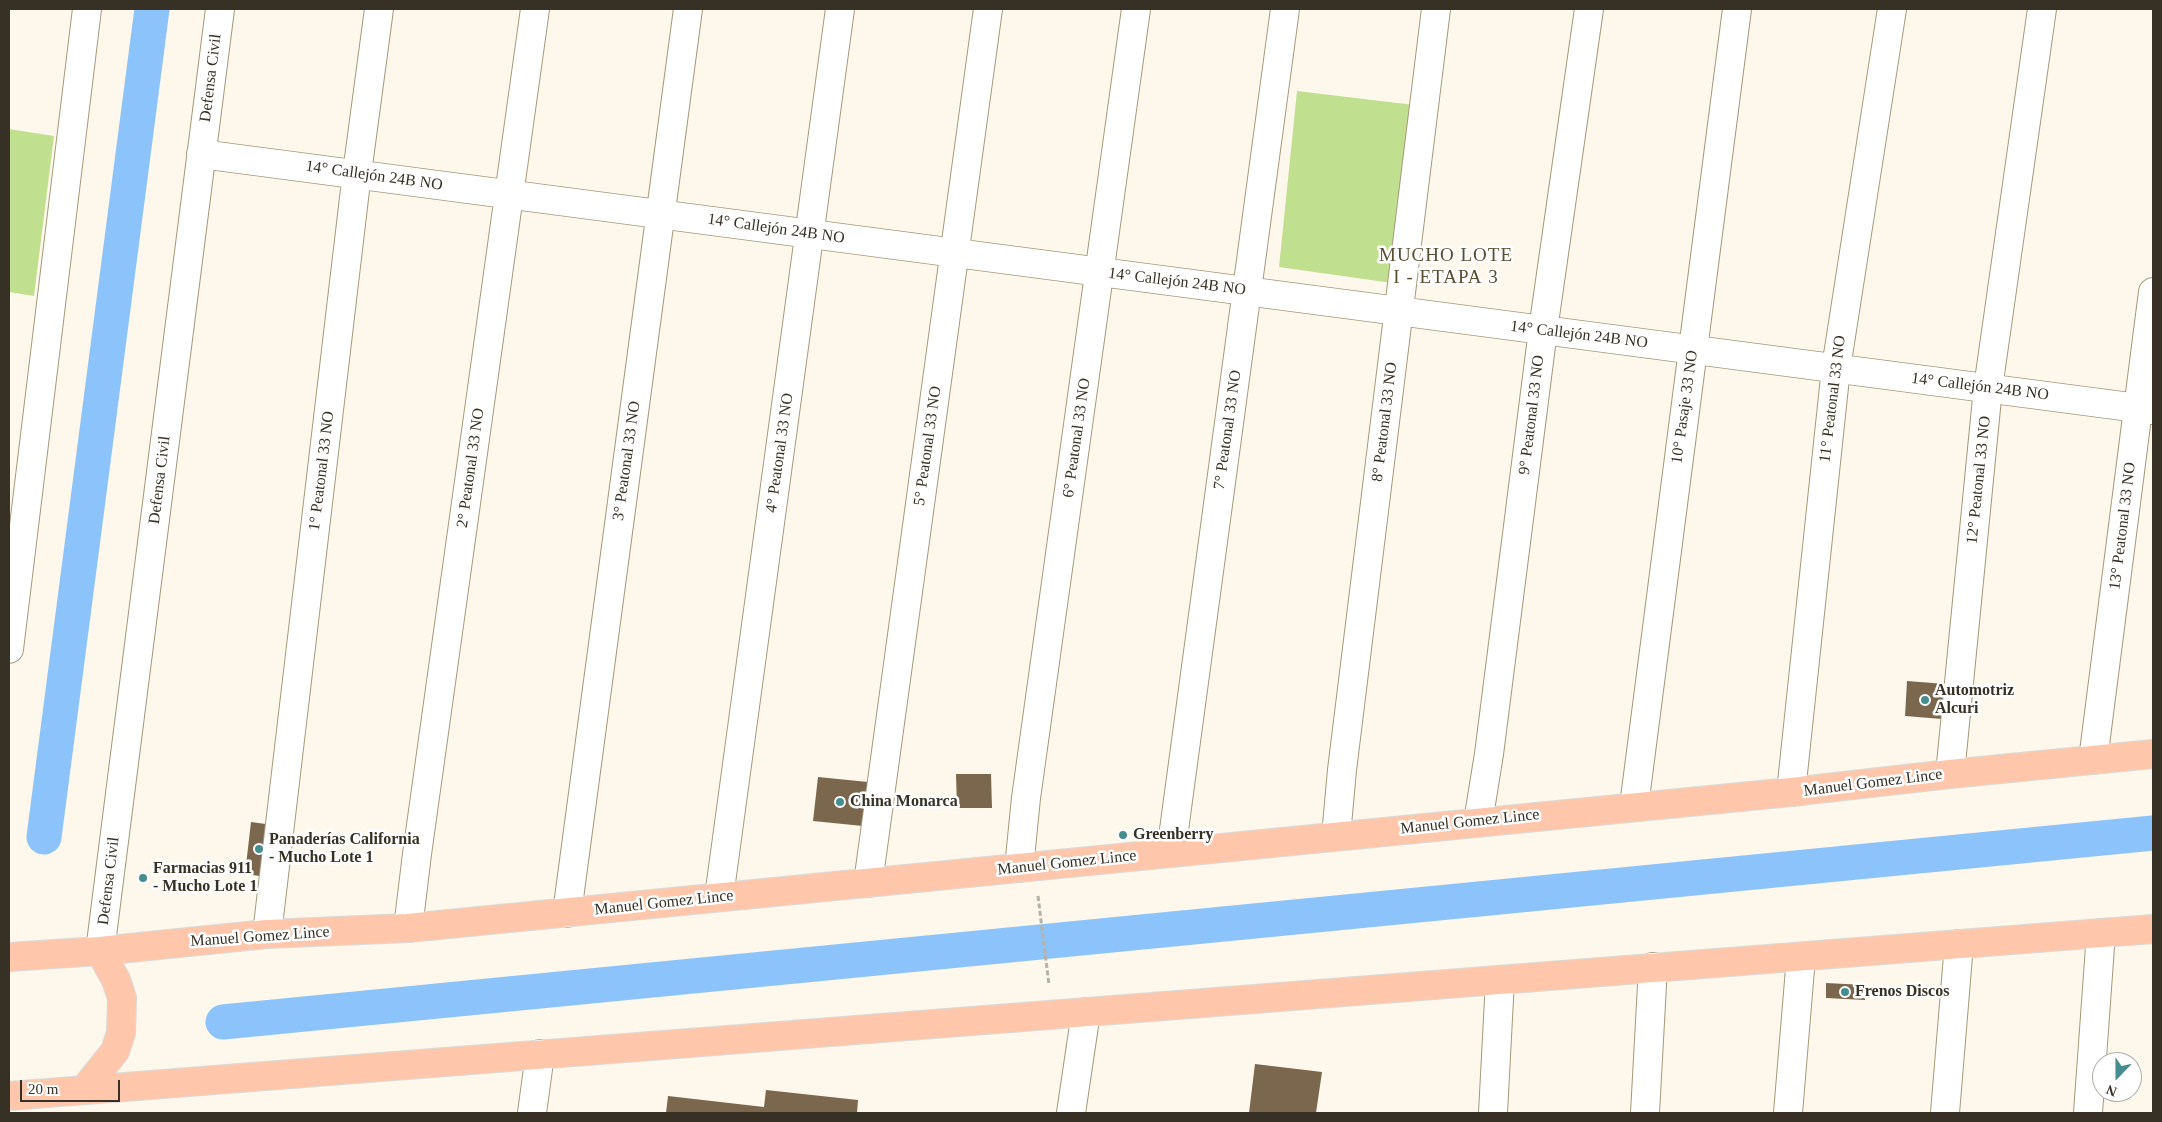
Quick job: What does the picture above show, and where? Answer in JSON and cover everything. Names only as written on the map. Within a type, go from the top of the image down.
[{"type":"main road","name":"Manuel Gomez Lince","points":[[9,957],[268,934],[408,928],[567,913],[1634,806],[1791,792],[2153,754]]},
{"type":"main road","points":[[9,1096],[2153,929]]},
{"type":"main road","points":[[84,1090],[114,1051],[121,1033],[122,998],[116,980],[92,951]]},
{"type":"street","points":[[9,648],[87,9]]},
{"type":"street","name":"Defensa Civil","points":[[92,951],[220,9]]},
{"type":"street","name":"1° Peatonal 33 NO","points":[[268,934],[356,173],[379,9]]},
{"type":"street","name":"2° Peatonal 33 NO","points":[[408,928],[416,854],[535,9]]},
{"type":"street","name":"3° Peatonal 33 NO","points":[[567,913],[688,9]]},
{"type":"street","name":"4° Peatonal 33 NO","points":[[719,897],[840,9]]},
{"type":"street","name":"5° Peatonal 33 NO","points":[[868,883],[988,9]]},
{"type":"street","name":"6° Peatonal 33 NO","points":[[1019,868],[1026,798],[1136,9]]},
{"type":"street","name":"7° Peatonal 33 NO","points":[[1171,852],[1285,9]]},
{"type":"street","name":"8° Peatonal 33 NO","points":[[1336,836],[1342,770],[1436,9]]},
{"type":"street","name":"9° Peatonal 33 NO","points":[[1478,822],[1489,754],[1543,330],[1589,9]]},
{"type":"street","name":"10° Pasaje 33 NO","points":[[1634,806],[1737,9]]},
{"type":"street","name":"11° Peatonal 33 NO","points":[[1791,792],[1836,368],[1892,9]]},
{"type":"street","name":"12° Peatonal 33 NO","points":[[1950,774],[1988,388],[2042,9]]},
{"type":"street","name":"14° Callejón 24B NO","points":[[201,154],[2146,409]]},
{"type":"street","name":"13° Peatonal 33 NO","points":[[2093,760],[2146,409],[2153,292]]},
{"type":"street","points":[[2088,1113],[2101,933]]},
{"type":"street","points":[[1946,1113],[1959,944]]},
{"type":"street","points":[[1788,1113],[1801,956]]},
{"type":"street","points":[[1645,1113],[1653,968]]},
{"type":"street","points":[[1493,1113],[1500,980]]},
{"type":"street","points":[[1071,1113],[1086,1012]]},
{"type":"street","points":[[532,1113],[540,1054]]},
{"type":"path","points":[[1038,895],[1049,986]]},
{"type":"green space","points":[[1297,91],[1414,105],[1392,283],[1279,267]]},
{"type":"green space","points":[[9,129],[54,136],[34,296],[9,292]]},
{"type":"building","name":"Automotriz Alcuri","points":[[1907,681],[1945,684],[1942,719],[1905,716]]},
{"type":"building","points":[[956,774],[991,774],[992,808],[957,808]]},
{"type":"building","name":"China Monarca","points":[[818,777],[868,782],[863,826],[813,821]]},
{"type":"building","name":"Panaderías California - Mucho Lote 1","points":[[251,822],[273,825],[267,877],[245,874]]},
{"type":"building","name":"Frenos Discos","points":[[1826,983],[1865,985],[1865,1000],[1826,998]]},
{"type":"building","points":[[1255,1064],[1322,1072],[1316,1113],[1249,1113]]},
{"type":"building","points":[[766,1090],[858,1100],[857,1113],[666,1113],[668,1096],[764,1107]]},
{"type":"waterway","points":[[44,837],[152,9]]},
{"type":"waterway","points":[[223,1022],[2153,833]]},
{"type":"place","name":"Automotriz Alcuri","points":[[1925,700]]},
{"type":"place","name":"China Monarca","points":[[840,802]]},
{"type":"place","name":"Greenberry","points":[[1123,835]]},
{"type":"place","name":"Panaderías California - Mucho Lote 1","points":[[259,849]]},
{"type":"place","name":"Farmacias 911 - Mucho Lote 1","points":[[143,878]]},
{"type":"place","name":"Frenos Discos","points":[[1845,992]]},
{"type":"district","name":"MUCHO LOTE I - ETAPA 3","points":[[1446,267]]}]
